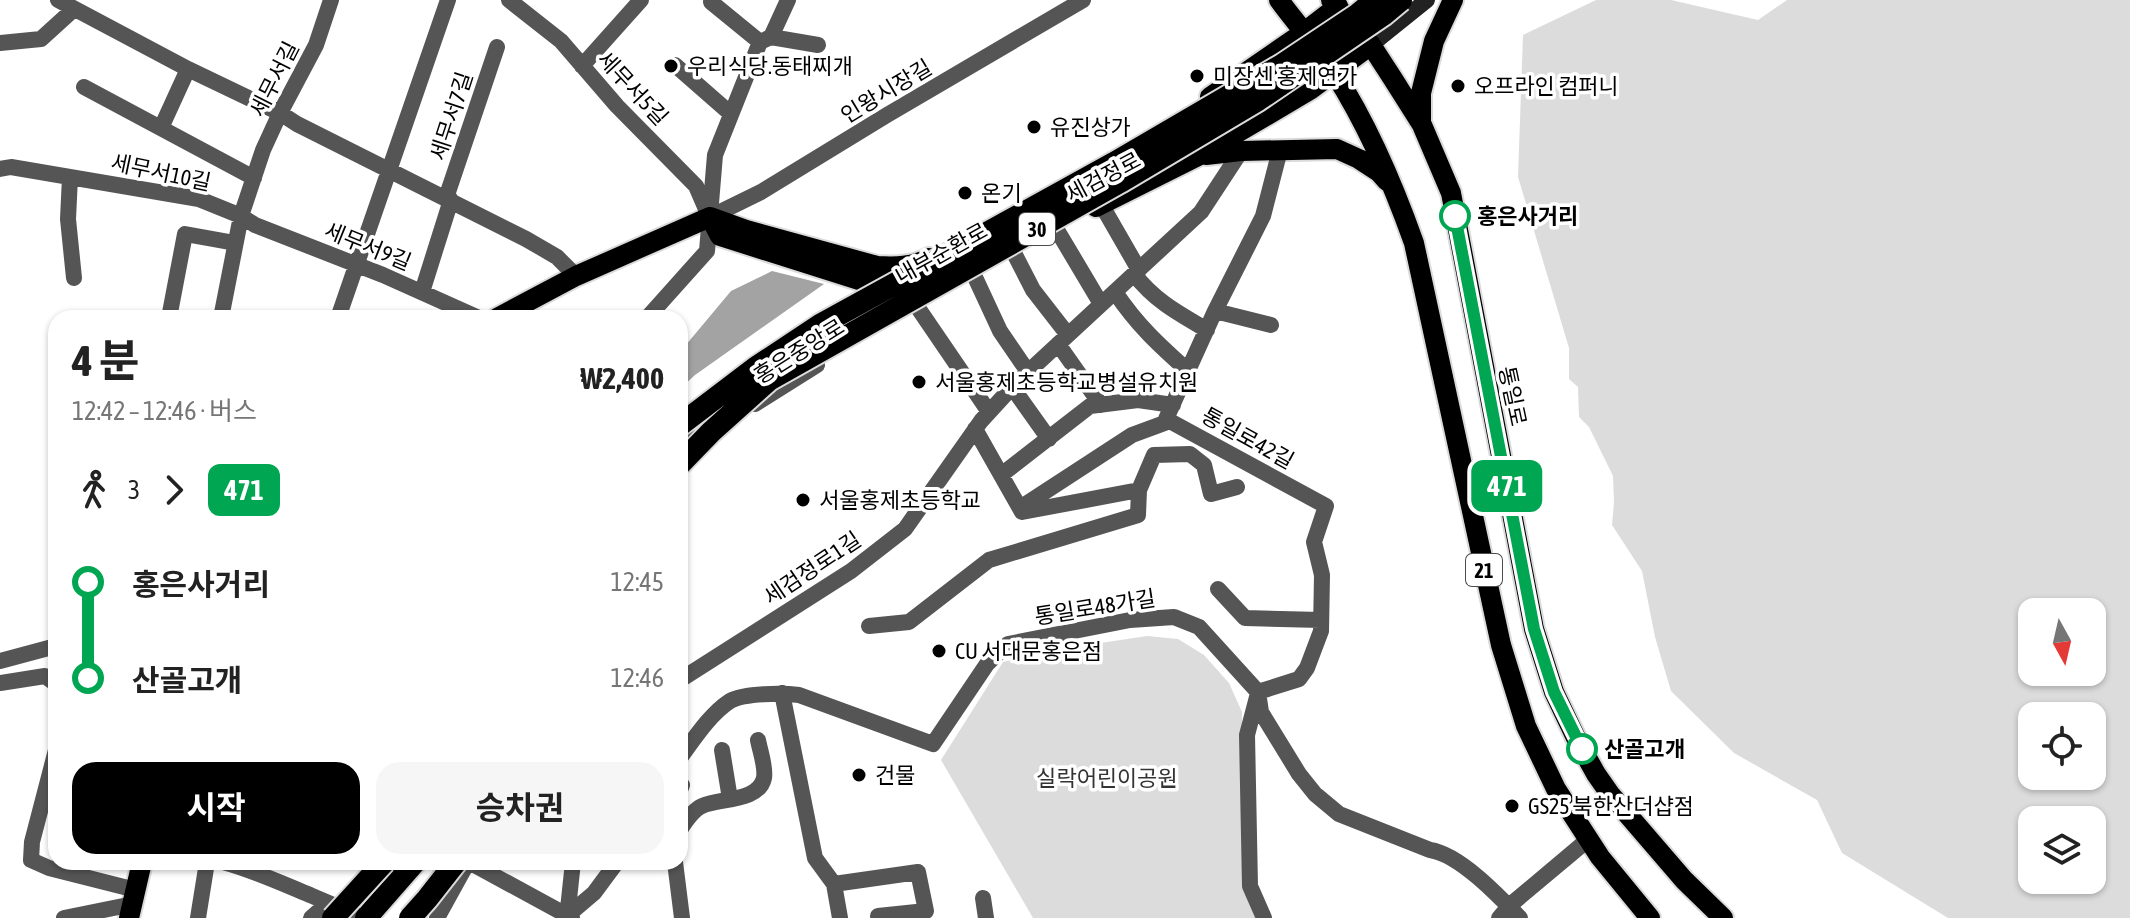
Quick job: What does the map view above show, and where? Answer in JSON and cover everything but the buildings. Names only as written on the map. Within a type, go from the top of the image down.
[{"type":"highway","name":"내부순환로","points":[[688,419],[755,368],[820,325],[1114,163],[1282,65],[1375,0]]},
{"type":"highway","name":"내부순환로","points":[[688,456],[769,380],[1120,182],[1246,107],[1401,0]]},
{"type":"highway","points":[[348,914],[378,870]]},
{"type":"highway","points":[[348,914],[405,870]]},
{"type":"highway","points":[[410,918],[450,870]]},
{"type":"main road","name":"21","points":[[1279,0],[1334,72],[1395,189],[1414,243],[1501,645],[1526,726],[1570,812],[1600,857],[1650,918]]},
{"type":"main road","points":[[1371,45],[1427,0]]},
{"type":"main road","points":[[1422,125],[1421,93],[1424,80],[1434,41],[1453,0]]},
{"type":"main road","name":"세검정로","points":[[870,274],[912,265],[937,254],[1156,133],[1303,33],[1338,2]]},
{"type":"main road","name":"통일로","points":[[1338,2],[1371,45],[1422,125],[1451,193],[1534,629],[1554,692],[1584,753],[1610,794],[1684,880],[1723,918]]},
{"type":"main road","name":"세검정로","points":[[710,217],[720,236],[744,236],[870,274],[893,287],[953,285],[1101,204],[1198,156],[1310,90],[1371,45]]},
{"type":"main road","points":[[1198,156],[1241,151],[1337,149],[1379,172],[1395,189]]},
{"type":"main road","points":[[526,310],[576,276],[710,217]]},
{"type":"main road","points":[[132,904],[140,870]]},
{"type":"street","name":"세무서7길","points":[[58,0],[557,257],[576,276]]},
{"type":"street","name":"세무서길","points":[[222,310],[241,216],[263,150],[316,45],[331,0]]},
{"type":"street","points":[[341,310],[448,0]]},
{"type":"street","name":"세무서5길","points":[[509,0],[561,41],[617,106],[696,186],[710,217]]},
{"type":"street","points":[[582,66],[641,0]]},
{"type":"street","points":[[654,310],[707,251],[715,155],[765,39],[788,0]]},
{"type":"street","name":"인왕시장길","points":[[710,217],[761,192],[1083,0]]},
{"type":"street","points":[[711,2],[765,39],[818,45]]},
{"type":"street","points":[[0,43],[41,39],[74,9]]},
{"type":"street","name":"세무서7길","points":[[422,292],[497,47]]},
{"type":"street","points":[[675,65],[731,114]]},
{"type":"street","points":[[161,128],[188,69]]},
{"type":"street","points":[[84,87],[254,178]]},
{"type":"street","name":"통일로42길","points":[[1258,692],[1299,679],[1317,642],[1321,631],[1322,575],[1314,542],[1326,506],[1171,413],[1215,311],[1263,216],[1280,150]]},
{"type":"street","name":"세검정로1길","points":[[688,675],[851,571],[905,529],[989,412],[1012,387],[1201,212],[1241,151]]},
{"type":"street","name":"세무서10길","points":[[0,169],[11,167],[199,199],[241,216]]},
{"type":"street","points":[[70,177],[68,219],[74,278]]},
{"type":"street","points":[[1101,204],[1146,289],[1161,303],[1207,330]]},
{"type":"street","name":"세무서9길","points":[[241,216],[255,225],[357,264],[461,310]]},
{"type":"street","points":[[1057,230],[1101,304]]},
{"type":"street","points":[[171,310],[185,234],[235,243]]},
{"type":"street","points":[[1014,253],[1101,405]]},
{"type":"street","points":[[974,275],[1000,331],[1028,372]]},
{"type":"street","name":"홍은중앙로","points":[[688,464],[726,426],[774,391],[953,285]]},
{"type":"street","name":"홍은중앙로","points":[[688,434],[737,389],[893,287]]},
{"type":"street","points":[[1115,292],[1146,334],[1188,371]]},
{"type":"street","points":[[916,305],[989,412]]},
{"type":"street","points":[[1215,311],[1271,325]]},
{"type":"street","points":[[1012,387],[1049,439]]},
{"type":"street","points":[[1001,475],[1090,406],[1138,400],[1171,413]]},
{"type":"street","points":[[1021,510],[1132,435],[1171,413]]},
{"type":"street","points":[[975,429],[1021,510]]},
{"type":"street","points":[[869,626],[909,622],[989,560],[1138,515],[1139,490],[1154,455],[1190,454],[1204,465],[1211,494],[1237,487]]},
{"type":"street","points":[[1021,510],[1139,490]]},
{"type":"street","points":[[1218,589],[1245,618],[1321,620]]},
{"type":"street","name":"통일로48가길","points":[[688,747],[701,728],[732,700],[782,693],[799,695],[933,744],[987,664],[1008,644],[1130,620],[1174,617],[1199,627],[1258,692],[1261,712],[1315,794],[1339,814],[1441,852],[1491,887],[1509,914]]},
{"type":"street","points":[[0,661],[48,648]]},
{"type":"street","points":[[0,683],[27,677],[48,678]]},
{"type":"street","points":[[1258,692],[1247,735],[1250,886],[1264,918]]},
{"type":"street","points":[[782,693],[815,858],[834,884],[840,918]]},
{"type":"street","points":[[688,821],[700,807],[745,797],[760,786],[765,776],[758,740]]},
{"type":"street","points":[[722,750],[730,799]]},
{"type":"street","points":[[48,815],[32,842],[31,860],[48,868]]},
{"type":"street","points":[[1509,914],[1584,843]]},
{"type":"street","points":[[54,870],[132,904]]},
{"type":"street","points":[[198,918],[206,870]]},
{"type":"street","points":[[261,870],[348,914]]},
{"type":"street","points":[[422,918],[441,870]]},
{"type":"street","points":[[437,918],[464,870]]},
{"type":"street","points":[[484,870],[569,917]]},
{"type":"street","points":[[569,917],[572,870]]},
{"type":"street","points":[[569,917],[594,893],[611,870]]},
{"type":"street","points":[[676,870],[682,918]]},
{"type":"street","points":[[834,884],[918,872],[926,911],[878,916]]},
{"type":"street","points":[[983,898],[986,918]]},
{"type":"street","points":[[64,918],[132,904]]},
{"type":"street","points":[[311,918],[348,914]]},
{"type":"green space","points":[[1596,0],[1671,0],[1758,20],[1787,0],[2130,0],[2130,918],[1948,918],[1842,853],[1817,800],[1734,753],[1671,691],[1655,637],[1642,571],[1612,525],[1613,476],[1589,427],[1579,417],[1578,387],[1569,379],[1569,348],[1518,177],[1523,35]]},
{"type":"green space","name":"실락어린이공원","points":[[1147,636],[1178,639],[1204,655],[1229,683],[1242,712],[1241,796],[1260,918],[1033,918],[941,760],[1003,662],[1048,651]]},
{"type":"shaded area","points":[[772,271],[824,284],[688,382],[688,342],[731,291]]},
{"type":"bus line","name":"471","points":[[1455,216],[1534,629],[1554,692],[1582,749]]},
{"type":"place","name":"우리식당.동태찌개","points":[[671,66]]},
{"type":"place","name":"미장센 홍제연가","points":[[1197,76]]},
{"type":"place","name":"오프라인 컴퍼니","points":[[1458,86]]},
{"type":"place","name":"유진상가","points":[[1034,127]]},
{"type":"place","name":"온기","points":[[965,193]]},
{"type":"place","name":"홍은사거리","points":[[1455,216]]},
{"type":"place","name":"서울홍제초등학교병설유치원","points":[[919,382]]},
{"type":"place","name":"서울홍제초등학교","points":[[803,500]]},
{"type":"place","name":"CU 서대문홍은점","points":[[939,651]]},
{"type":"place","name":"산골고개","points":[[1582,749]]},
{"type":"place","name":"건물","points":[[859,775]]},
{"type":"place","name":"GS25 북한산더샵점","points":[[1512,806]]}]
